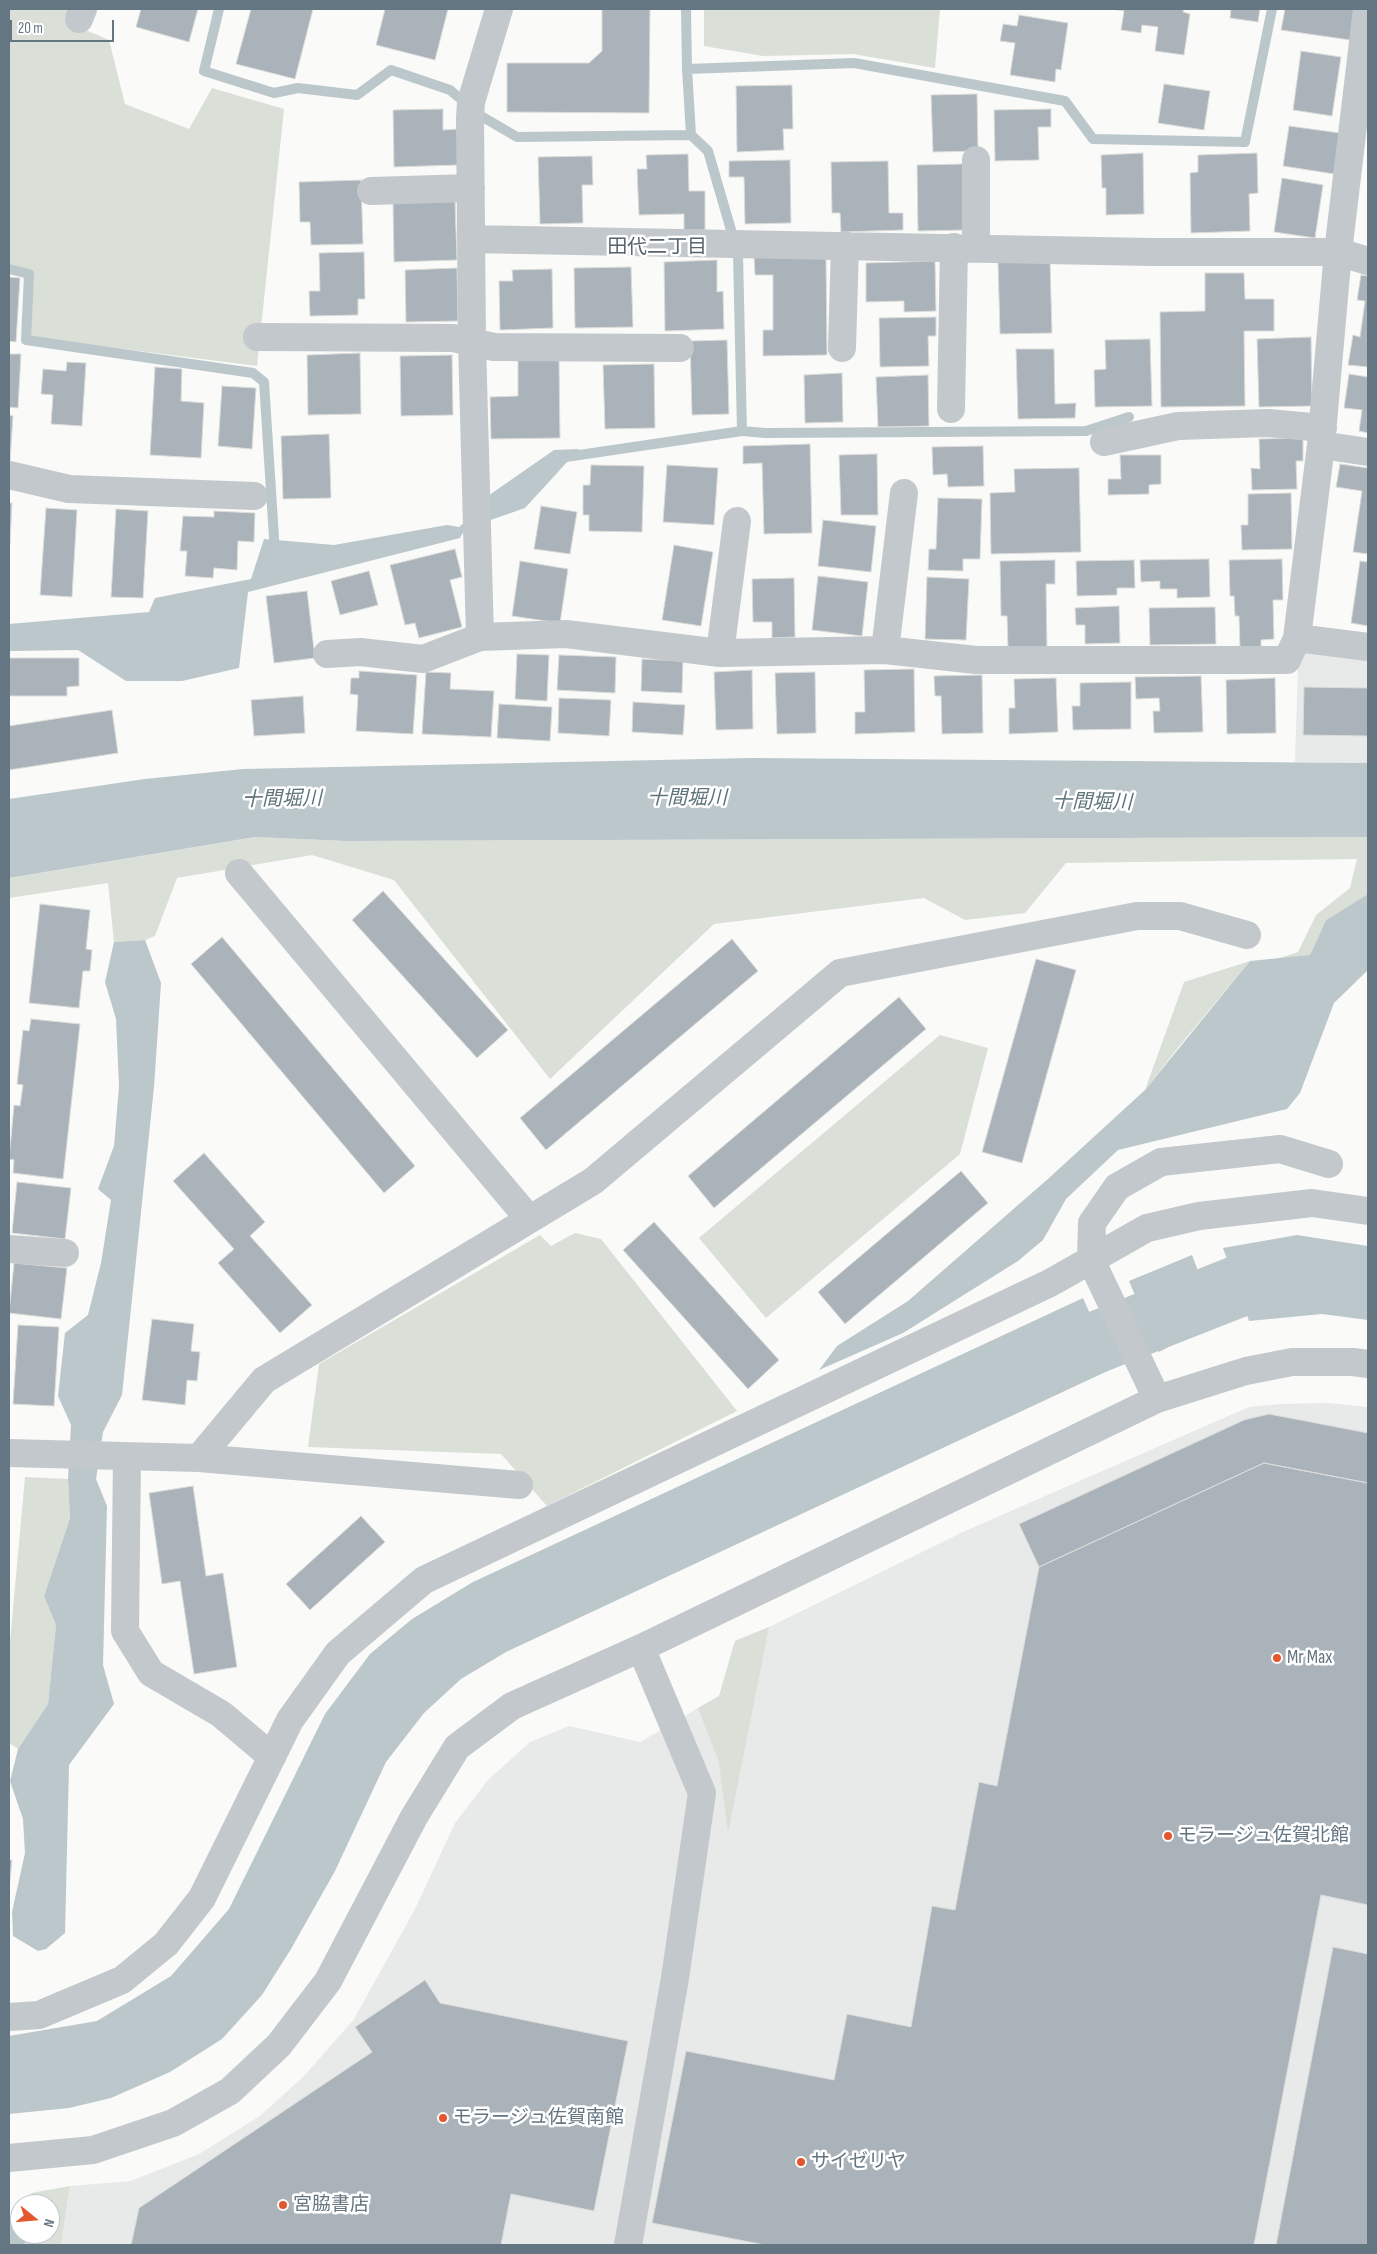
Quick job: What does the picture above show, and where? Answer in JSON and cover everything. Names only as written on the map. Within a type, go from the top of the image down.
[{"type":"street","points":[[480,637],[472,342],[471,110],[499,9]]},
{"type":"street","points":[[327,654],[360,652],[423,659],[480,637],[566,634],[720,652],[885,650],[976,660],[1286,660],[1297,638],[1322,437],[1338,252],[1363,83],[1367,9]]},
{"type":"street","points":[[950,409],[965,247],[976,160]]},
{"type":"street","points":[[371,191],[471,188]]},
{"type":"street","points":[[471,239],[1151,252],[1338,252],[1368,261]]},
{"type":"street","points":[[842,348],[844,245]]},
{"type":"street","points":[[257,337],[453,338],[494,347],[680,348]]},
{"type":"street","points":[[1104,442],[1178,426],[1268,423],[1322,437],[1368,452]]},
{"type":"street","points":[[9,475],[69,489],[254,496]]},
{"type":"street","points":[[885,650],[904,493]]},
{"type":"street","points":[[720,652],[737,521]]},
{"type":"street","points":[[1297,638],[1368,647]]},
{"type":"street","points":[[238,873],[529,1220]]},
{"type":"street","points":[[199,1458],[264,1380],[593,1181],[840,973],[1137,916],[1180,916],[1247,934]]},
{"type":"street","points":[[1152,1388],[1094,1265],[1092,1222],[1117,1187],[1161,1162],[1280,1149],[1330,1164]]},
{"type":"street","points":[[9,2017],[39,2015],[122,1980],[166,1944],[202,1898],[290,1720],[338,1653],[424,1580],[1050,1283],[1094,1265],[1147,1228],[1199,1216],[1312,1203],[1368,1211]]},
{"type":"street","points":[[9,1249],[65,1253]]},
{"type":"street","points":[[9,2158],[94,2150],[173,2122],[230,2091],[279,2045],[328,1980],[414,1817],[457,1746],[512,1706],[641,1648],[1152,1388],[1292,1362],[1353,1362],[1368,1364]]},
{"type":"street","points":[[9,1453],[199,1458],[519,1484]]},
{"type":"street","points":[[117,1456],[125,1631],[150,1673],[221,1714],[272,1757]]},
{"type":"street","points":[[628,2245],[678,1960],[702,1792],[641,1648]]},
{"type":"shaded area","points":[[9,9],[73,9],[69,23],[109,40],[125,104],[189,129],[212,88],[284,109],[257,366],[29,337],[33,272],[9,265]]},
{"type":"shaded area","points":[[704,9],[940,9],[935,68],[853,54],[763,56],[704,46]]},
{"type":"shaded area","points":[[1304,648],[1368,656],[1368,763],[1295,762],[1298,666]]},
{"type":"shaded area","points":[[255,837],[346,841],[1368,837],[1368,894],[1326,920],[1310,955],[1277,959],[1298,952],[1316,915],[1350,888],[1357,859],[1066,863],[1025,913],[965,920],[924,898],[714,924],[550,1079],[394,880],[312,855],[177,878],[155,936],[145,940],[114,942],[108,883],[9,898],[9,878]]},
{"type":"shaded area","points":[[1250,961],[1181,1044],[1145,1090],[1184,982]]},
{"type":"shaded area","points":[[940,1035],[988,1048],[960,1154],[766,1318],[699,1238]]},
{"type":"shaded area","points":[[575,1233],[601,1239],[737,1411],[547,1506],[501,1454],[308,1447],[319,1364],[540,1235],[551,1246]]},
{"type":"shaded area","points":[[1328,1403],[1368,1407],[1368,2245],[61,2245],[70,2186],[131,2181],[199,2154],[260,2116],[305,2075],[354,2019],[414,1911],[455,1823],[488,1780],[530,1742],[569,1726],[640,1742],[719,1696],[735,1641],[769,1627],[965,1531],[1249,1407]]},
{"type":"shaded area","points":[[25,1477],[68,1479],[70,1518],[44,1596],[56,1625],[48,1704],[18,1749],[9,1743],[9,1653]]},
{"type":"shaded area","points":[[769,1627],[728,1833],[719,1762],[698,1708],[719,1696],[735,1641]]},
{"type":"shaded area","points":[[70,2186],[61,2245],[25,2245],[60,2244],[60,2194],[31,2193]]},
{"type":"water","points":[[579,449],[525,508],[465,529],[460,538],[248,592],[239,668],[182,681],[126,681],[78,650],[9,651],[9,624],[149,612],[155,598],[251,579],[264,539],[334,545],[447,525],[459,527],[483,508],[485,498],[554,450]]},
{"type":"water","name":"十間堀川","points":[[751,758],[1368,763],[1368,837],[346,841],[255,837],[9,878],[9,799],[145,779],[243,769]]},
{"type":"water","points":[[1368,894],[1368,970],[1334,1003],[1300,1093],[1287,1109],[1118,1150],[1066,1199],[1043,1240],[1018,1261],[903,1333],[819,1370],[837,1346],[908,1301],[1049,1178],[1145,1090],[1250,961],[1310,955],[1326,920]]},
{"type":"water","points":[[145,940],[161,983],[154,1087],[122,1395],[103,1432],[96,1479],[107,1506],[103,1665],[114,1704],[69,1765],[65,1933],[46,1949],[38,1951],[13,1936],[12,1912],[25,1853],[23,1819],[10,1781],[18,1749],[48,1704],[56,1625],[44,1596],[70,1518],[68,1479],[71,1425],[58,1396],[65,1333],[88,1315],[101,1263],[111,1200],[98,1189],[114,1146],[119,1086],[116,1019],[105,982],[114,942]]},
{"type":"water","points":[[1297,1235],[1368,1246],[1368,1320],[1322,1314],[1249,1321],[1223,1248]]},
{"type":"water","points":[[1192,1255],[1217,1321],[1159,1352],[1129,1281]]},
{"type":"water","points":[[1083,1298],[1114,1368],[506,1652],[461,1679],[424,1713],[386,1762],[335,1871],[291,1949],[262,1995],[222,2039],[170,2072],[111,2098],[69,2108],[9,2114],[9,2036],[97,2021],[171,1976],[229,1909],[325,1714],[370,1654],[412,1619],[473,1582]]},
{"type":"water","points":[[9,2218],[10,2244],[25,2244],[9,2245]]},
{"type":"building","points":[[141,9],[198,9],[189,42],[136,27]]},
{"type":"building","points":[[251,9],[313,9],[295,79],[236,64]]},
{"type":"building","points":[[385,9],[448,9],[435,60],[376,45]]},
{"type":"building","points":[[602,9],[650,9],[649,113],[507,112],[507,63],[589,63],[602,51]]},
{"type":"building","points":[[1111,9],[1184,9],[1183,12],[1190,14],[1184,55],[1155,51],[1158,27],[1142,25],[1141,33],[1121,30],[1124,11]]},
{"type":"building","points":[[1231,9],[1260,9],[1258,22],[1230,18]]},
{"type":"building","points":[[1285,9],[1354,9],[1350,40],[1281,30]]},
{"type":"building","points":[[1019,15],[1068,23],[1061,70],[1056,69],[1055,82],[1010,75],[1015,43],[1000,41],[1003,24],[1017,26]]},
{"type":"building","points":[[1301,51],[1341,57],[1332,116],[1293,110]]},
{"type":"building","points":[[1164,84],[1210,91],[1204,130],[1158,123]]},
{"type":"building","points":[[792,85],[793,129],[783,129],[784,150],[737,152],[736,86]]},
{"type":"building","points":[[977,94],[978,151],[933,152],[931,95]]},
{"type":"building","points":[[443,109],[443,130],[457,129],[458,165],[394,167],[393,110]]},
{"type":"building","points":[[1051,109],[1051,127],[1038,127],[1039,160],[995,161],[994,110]]},
{"type":"building","points":[[1289,126],[1340,133],[1334,174],[1283,166]]},
{"type":"building","points":[[1143,153],[1144,214],[1106,215],[1106,188],[1102,188],[1101,155]]},
{"type":"building","points":[[1257,153],[1258,193],[1249,194],[1250,231],[1191,233],[1190,173],[1198,172],[1198,155]]},
{"type":"building","points":[[688,154],[689,191],[705,191],[705,230],[684,230],[684,214],[639,215],[637,169],[647,169],[646,155]]},
{"type":"building","points":[[592,156],[593,185],[582,185],[583,223],[540,224],[538,157]]},
{"type":"building","points":[[790,160],[791,223],[745,224],[744,177],[729,177],[729,161]]},
{"type":"building","points":[[888,161],[889,213],[903,213],[903,230],[841,232],[840,213],[832,213],[831,162]]},
{"type":"building","points":[[963,164],[965,230],[918,231],[917,165]]},
{"type":"building","points":[[1282,178],[1323,185],[1315,238],[1274,232]]},
{"type":"building","points":[[361,180],[363,244],[311,245],[310,222],[300,222],[299,182]]},
{"type":"building","points":[[455,201],[457,260],[394,262],[393,203]]},
{"type":"building","points":[[364,252],[365,299],[358,299],[358,315],[310,316],[309,291],[320,291],[319,253]]},
{"type":"building","points":[[826,256],[827,355],[763,356],[763,330],[773,330],[773,275],[755,275],[754,257]]},
{"type":"building","points":[[717,260],[717,292],[723,291],[724,329],[665,331],[664,262]]},
{"type":"building","points":[[935,261],[936,311],[904,312],[904,301],[866,302],[866,263]]},
{"type":"building","points":[[1050,261],[1052,333],[1000,334],[998,262]]},
{"type":"building","points":[[631,267],[633,327],[575,328],[574,268]]},
{"type":"building","points":[[457,268],[458,321],[406,322],[405,270]]},
{"type":"building","points":[[552,269],[553,328],[500,330],[499,281],[513,281],[512,270]]},
{"type":"building","points":[[1205,273],[1244,273],[1245,299],[1274,299],[1274,331],[1244,331],[1245,406],[1161,407],[1160,312],[1205,311]]},
{"type":"building","points":[[1361,275],[1368,276],[1368,367],[1348,365],[1353,335],[1360,337],[1365,301],[1357,300]]},
{"type":"building","points":[[9,277],[20,278],[16,342],[9,341]]},
{"type":"building","points":[[936,317],[936,336],[928,336],[929,366],[880,367],[879,318]]},
{"type":"building","points":[[1311,337],[1312,406],[1259,407],[1257,339]]},
{"type":"building","points":[[1150,339],[1152,406],[1095,407],[1094,370],[1106,369],[1105,340]]},
{"type":"building","points":[[727,340],[729,414],[692,415],[690,341]]},
{"type":"building","points":[[1016,349],[1054,349],[1055,404],[1076,403],[1075,418],[1018,419]]},
{"type":"building","points":[[360,353],[361,414],[308,415],[307,355]]},
{"type":"building","points":[[9,354],[21,354],[18,408],[9,407]]},
{"type":"building","points":[[452,355],[453,415],[401,416],[400,356]]},
{"type":"building","points":[[559,359],[560,438],[491,439],[490,397],[518,396],[518,360]]},
{"type":"building","points":[[67,362],[86,363],[82,426],[51,424],[53,395],[41,394],[43,369],[66,371]]},
{"type":"building","points":[[654,364],[655,428],[605,429],[603,365]]},
{"type":"building","points":[[155,367],[182,369],[181,401],[204,403],[201,458],[150,455]]},
{"type":"building","points":[[842,373],[843,422],[805,423],[804,375]]},
{"type":"building","points":[[1349,374],[1368,377],[1368,433],[1359,431],[1362,410],[1344,408]]},
{"type":"building","points":[[928,375],[929,426],[878,427],[876,377]]},
{"type":"building","points":[[222,386],[256,388],[252,449],[218,446]]},
{"type":"building","points":[[9,415],[13,416],[10,462],[9,462]]},
{"type":"building","points":[[329,434],[331,498],[283,499],[281,436]]},
{"type":"building","points":[[1303,438],[1303,461],[1296,461],[1297,489],[1252,490],[1251,468],[1260,469],[1259,439]]},
{"type":"building","points":[[810,444],[812,533],[764,534],[762,463],[743,464],[743,446]]},
{"type":"building","points":[[983,446],[984,486],[948,487],[947,474],[933,475],[932,447]]},
{"type":"building","points":[[877,454],[878,515],[841,515],[839,455]]},
{"type":"building","points":[[1120,455],[1161,455],[1161,484],[1149,485],[1149,494],[1108,495],[1108,479],[1121,479]]},
{"type":"building","points":[[1340,464],[1368,468],[1368,554],[1353,552],[1362,491],[1336,487]]},
{"type":"building","points":[[591,465],[644,466],[642,532],[589,531],[589,515],[583,515],[583,485],[590,485]]},
{"type":"building","points":[[667,465],[718,468],[714,525],[663,522]]},
{"type":"building","points":[[1079,468],[1081,552],[991,554],[990,493],[1015,492],[1014,469]]},
{"type":"building","points":[[1291,493],[1292,549],[1242,550],[1241,525],[1248,525],[1248,494]]},
{"type":"building","points":[[938,498],[982,499],[980,559],[963,559],[963,571],[928,570],[929,549],[936,549]]},
{"type":"building","points":[[9,503],[12,503],[10,544],[9,544]]},
{"type":"building","points":[[541,506],[577,512],[570,554],[534,549]]},
{"type":"building","points":[[46,508],[77,510],[72,597],[40,595]]},
{"type":"building","points":[[116,509],[148,511],[143,598],[111,597]]},
{"type":"building","points":[[214,511],[255,513],[254,542],[238,541],[237,570],[214,568],[213,578],[185,576],[187,551],[180,551],[183,516],[214,517]]},
{"type":"building","points":[[823,520],[876,526],[871,572],[818,566]]},
{"type":"building","points":[[674,545],[713,552],[701,626],[662,620]]},
{"type":"building","points":[[455,549],[462,577],[450,580],[462,627],[419,638],[415,623],[405,625],[390,565]]},
{"type":"building","points":[[1209,559],[1210,597],[1177,598],[1177,589],[1160,589],[1160,581],[1141,582],[1140,560]]},
{"type":"building","points":[[1282,559],[1283,600],[1273,600],[1274,639],[1261,640],[1261,648],[1240,649],[1239,616],[1235,616],[1234,596],[1230,596],[1229,560]]},
{"type":"building","points":[[1055,560],[1055,584],[1046,584],[1047,648],[1008,649],[1007,616],[1001,616],[1000,561]]},
{"type":"building","points":[[1134,560],[1135,588],[1117,588],[1117,595],[1077,596],[1076,561]]},
{"type":"building","points":[[520,561],[568,569],[560,623],[512,616]]},
{"type":"building","points":[[1360,561],[1368,562],[1368,626],[1351,623]]},
{"type":"building","points":[[369,571],[378,605],[340,615],[331,581]]},
{"type":"building","points":[[818,576],[868,582],[862,636],[812,630]]},
{"type":"building","points":[[927,577],[969,579],[966,640],[925,639]]},
{"type":"building","points":[[794,578],[795,637],[772,638],[772,622],[753,622],[752,579]]},
{"type":"building","points":[[307,591],[315,658],[274,663],[266,596]]},
{"type":"building","points":[[1119,606],[1120,643],[1085,644],[1085,625],[1076,625],[1075,608]]},
{"type":"building","points":[[1215,607],[1216,644],[1150,645],[1149,608]]},
{"type":"building","points":[[517,654],[549,655],[547,701],[515,699]]},
{"type":"building","points":[[559,655],[616,657],[615,693],[557,690]]},
{"type":"building","points":[[9,658],[79,658],[79,686],[67,687],[67,696],[9,696]]},
{"type":"building","points":[[642,659],[683,661],[682,693],[641,691]]},
{"type":"building","points":[[914,669],[915,732],[855,734],[855,712],[865,712],[864,670]]},
{"type":"building","points":[[752,670],[753,729],[716,730],[714,672]]},
{"type":"building","points":[[359,671],[417,675],[413,734],[356,731],[358,695],[350,694],[351,678],[359,678]]},
{"type":"building","points":[[426,672],[451,673],[450,689],[494,691],[491,737],[422,734]]},
{"type":"building","points":[[815,672],[816,733],[777,734],[775,673]]},
{"type":"building","points":[[982,675],[983,733],[942,734],[941,696],[935,696],[934,676]]},
{"type":"building","points":[[1201,676],[1203,732],[1154,733],[1153,711],[1160,711],[1159,698],[1136,699],[1135,677]]},
{"type":"building","points":[[1056,678],[1058,732],[1009,734],[1009,708],[1015,708],[1014,679]]},
{"type":"building","points":[[1275,678],[1276,733],[1227,734],[1226,680]]},
{"type":"building","points":[[1131,682],[1131,729],[1073,730],[1072,706],[1080,706],[1080,683]]},
{"type":"building","points":[[1304,687],[1368,688],[1368,736],[1303,735]]},
{"type":"building","points":[[303,696],[305,733],[254,736],[251,700]]},
{"type":"building","points":[[559,698],[611,700],[609,736],[558,733]]},
{"type":"building","points":[[633,702],[685,705],[683,735],[632,732]]},
{"type":"building","points":[[499,704],[552,707],[550,741],[497,738]]},
{"type":"building","points":[[112,710],[118,753],[9,770],[9,726]]},
{"type":"building","points":[[383,891],[508,1030],[477,1058],[352,920]]},
{"type":"building","points":[[40,904],[90,910],[86,949],[92,950],[90,971],[83,971],[79,1008],[29,1003]]},
{"type":"building","points":[[222,937],[415,1166],[384,1193],[191,964]]},
{"type":"building","points":[[732,939],[758,971],[546,1150],[520,1118]]},
{"type":"building","points":[[1036,959],[1076,970],[1022,1163],[982,1152]]},
{"type":"building","points":[[899,997],[926,1029],[714,1208],[688,1176]]},
{"type":"building","points":[[31,1019],[80,1024],[63,1179],[13,1173],[14,1160],[9,1159],[14,1105],[20,1106],[23,1085],[17,1084],[23,1030],[29,1031]]},
{"type":"building","points":[[204,1153],[265,1222],[250,1236],[312,1305],[280,1333],[218,1263],[234,1249],[173,1181]]},
{"type":"building","points":[[961,1171],[988,1203],[845,1324],[818,1292]]},
{"type":"building","points":[[17,1182],[71,1188],[65,1239],[12,1233]]},
{"type":"building","points":[[654,1222],[779,1360],[748,1389],[623,1250]]},
{"type":"building","points":[[14,1263],[67,1268],[61,1319],[9,1313]]},
{"type":"building","points":[[152,1319],[194,1324],[191,1351],[200,1352],[197,1381],[187,1380],[185,1405],[142,1400]]},
{"type":"building","points":[[18,1325],[59,1327],[54,1406],[13,1404]]},
{"type":"building","points":[[1269,1414],[1368,1433],[1368,1483],[1264,1463],[1039,1567],[1019,1524],[1244,1420]]},
{"type":"building","name":"モラージュ佐賀北館","points":[[1264,1463],[1368,1483],[1368,1905],[1321,1895],[1254,2245],[765,2245],[652,2223],[686,2051],[834,2080],[847,2014],[911,2027],[932,1906],[955,1910],[979,1782],[997,1786],[1039,1567]]},
{"type":"building","points":[[193,1486],[206,1576],[223,1573],[237,1667],[194,1674],[180,1581],[162,1584],[149,1493]]},
{"type":"building","points":[[361,1516],[385,1542],[310,1610],[286,1584]]},
{"type":"building","points":[[9,1860],[12,1860],[9,1890]]},
{"type":"building","points":[[1333,1947],[1368,1954],[1368,2245],[1276,2245]]},
{"type":"building","name":"モラージュ佐賀南館","points":[[425,1980],[440,2003],[628,2041],[594,2211],[511,2194],[501,2245],[131,2245],[139,2208],[372,2052],[355,2027]]},
{"type":"waterway","points":[[219,9],[204,71],[274,93],[298,88],[357,95],[391,70],[450,90],[481,116],[517,137],[691,135]]},
{"type":"waterway","points":[[686,9],[687,69]]},
{"type":"waterway","points":[[559,458],[742,431],[738,254],[708,151],[691,135],[687,69],[854,63],[1065,101],[1093,139],[1245,142],[1272,9]]},
{"type":"waterway","points":[[9,269],[29,274],[26,340],[253,373],[264,382],[275,553]]},
{"type":"waterway","points":[[742,431],[765,433],[1086,431],[1129,417]]},
{"type":"waterway","points":[[1023,1374],[1069,1353],[1262,1277],[1324,1273],[1368,1280]]},
{"type":"place","name":"Mr Max","points":[[1277,1658]]},
{"type":"place","name":"モラージュ佐賀北館","points":[[1168,1836]]},
{"type":"place","name":"モラージュ佐賀南館","points":[[443,2118]]},
{"type":"place","name":"サイゼリヤ","points":[[801,2162]]},
{"type":"place","name":"宮脇書店","points":[[283,2205]]},
{"type":"district","name":"田代二丁目","points":[[657,248]]}]
